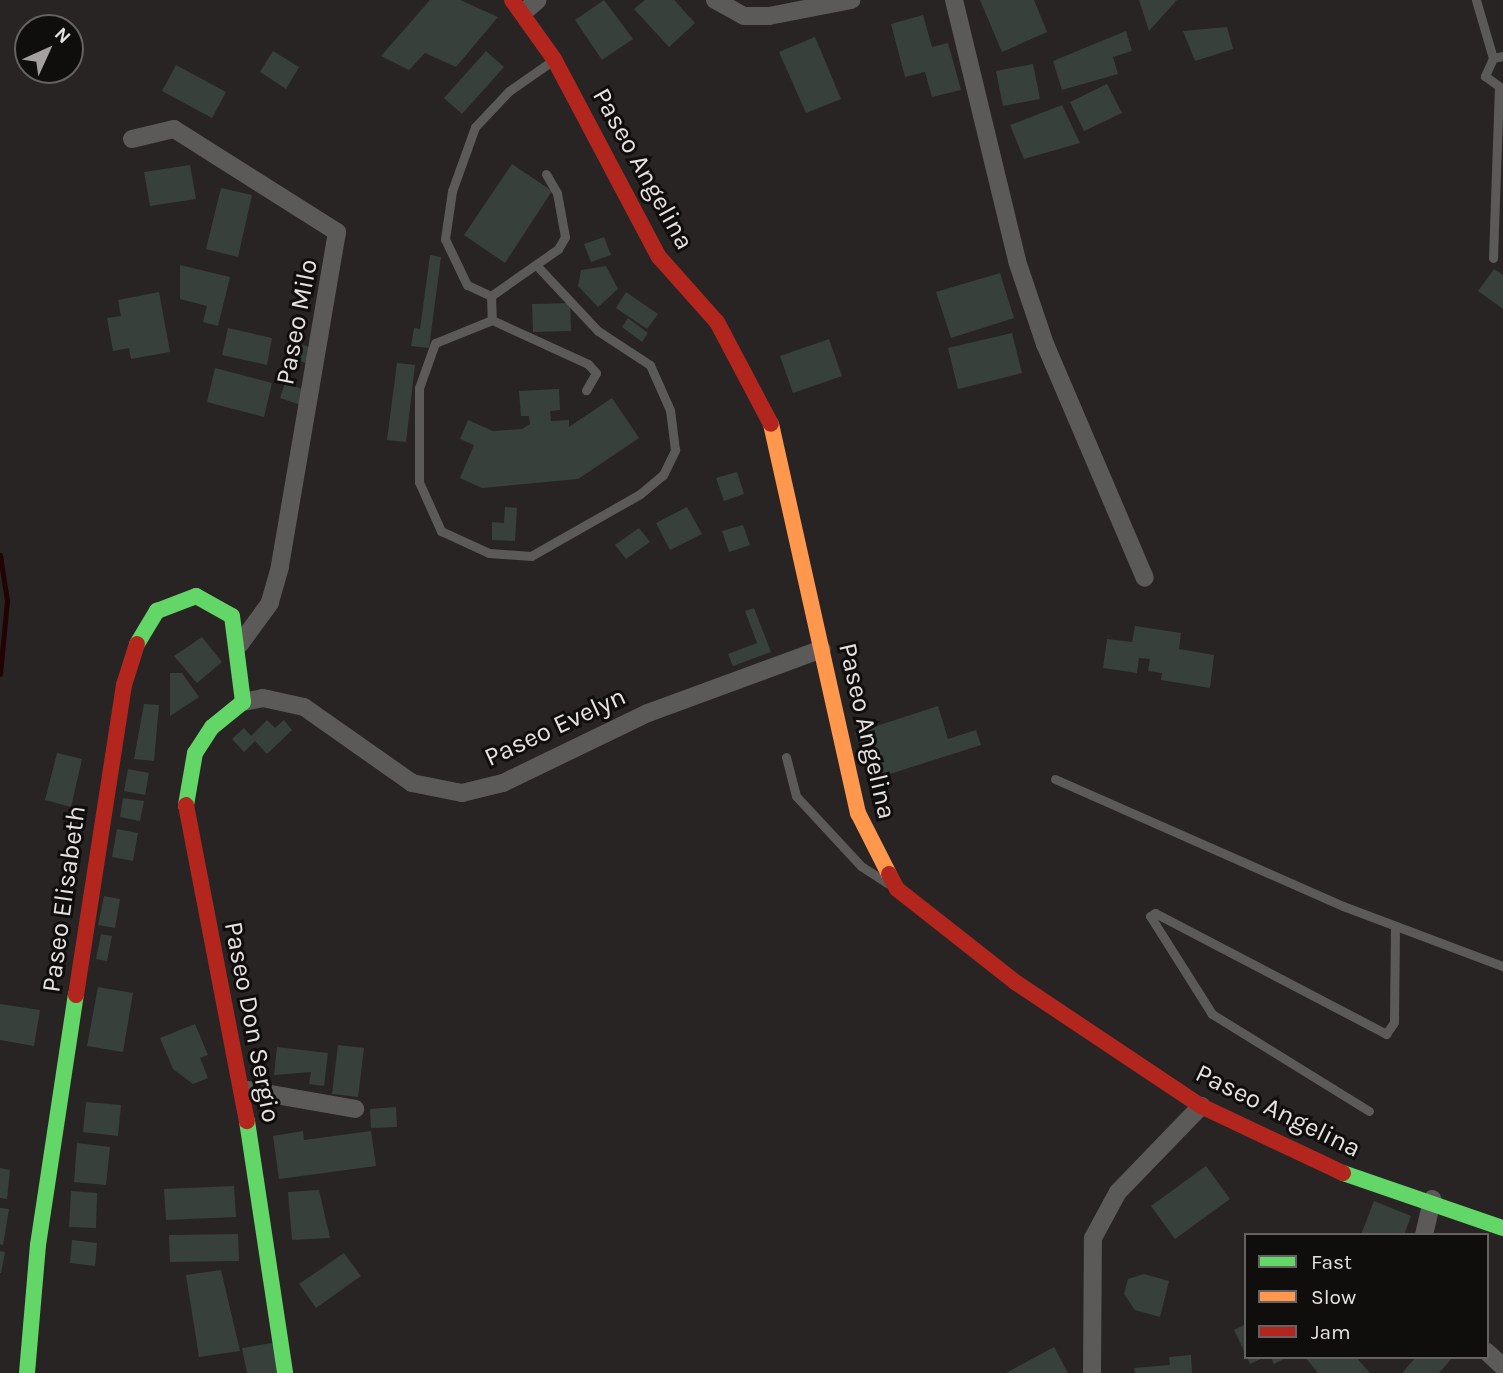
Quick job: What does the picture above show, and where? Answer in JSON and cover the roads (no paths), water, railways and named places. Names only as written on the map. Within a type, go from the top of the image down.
[{"type":"street","points":[[518,6],[538,0]]},
{"type":"street","points":[[715,0],[744,16],[849,0]]},
{"type":"street","points":[[954,0],[1021,273],[1145,578]]},
{"type":"street","name":"Paseo Angelina","points":[[518,6],[554,59],[659,257],[717,322],[750,374],[784,466],[858,813],[897,889],[1015,982],[1200,1106],[1324,1166],[1432,1199],[1503,1228]]},
{"type":"street","name":"Paseo Milo","points":[[132,139],[174,129],[337,232],[280,567],[270,603],[240,643]]},
{"type":"street","name":"Paseo Elisabeth","points":[[27,1373],[62,1076],[130,662],[157,611],[182,597],[223,607],[240,643],[243,702]]},
{"type":"street","name":"Paseo Evelyn","points":[[243,702],[263,698],[304,706],[412,783],[462,793],[503,783],[648,713],[822,649]]},
{"type":"street","name":"Paseo Don Sergio","points":[[243,702],[212,727],[195,753],[185,811],[242,1089],[285,1373]]},
{"type":"street","points":[[242,1089],[355,1109]]},
{"type":"street","points":[[1092,1373],[1093,1238],[1118,1192],[1200,1106]]},
{"type":"street","points":[[1424,1233],[1432,1199]]},
{"type":"street","points":[[1489,1354],[1503,1367]]},
{"type":"lane","points":[[1476,0],[1498,57],[1485,76],[1501,89],[1493,258]]},
{"type":"lane","points":[[491,296],[467,285],[451,262],[445,239],[452,191],[475,127],[509,91],[554,59]]},
{"type":"lane","points":[[491,296],[539,268],[565,237],[557,193],[546,174]]},
{"type":"lane","points":[[539,268],[598,331],[650,365],[670,410],[676,450],[663,475],[640,494],[531,556],[489,553],[441,531],[419,482],[419,388],[435,343],[492,320],[588,364],[596,373],[586,390]]},
{"type":"lane","points":[[491,296],[492,320]]},
{"type":"lane","points":[[786,757],[796,796],[861,866],[897,889]]},
{"type":"lane","points":[[1055,779],[1395,926],[1503,966]]},
{"type":"lane","points":[[1369,1111],[1212,1014],[1150,916],[1155,912],[1386,1034],[1394,1022],[1395,926]]},
{"type":"waterway","points":[[0,555],[7,601],[0,674]]}]
